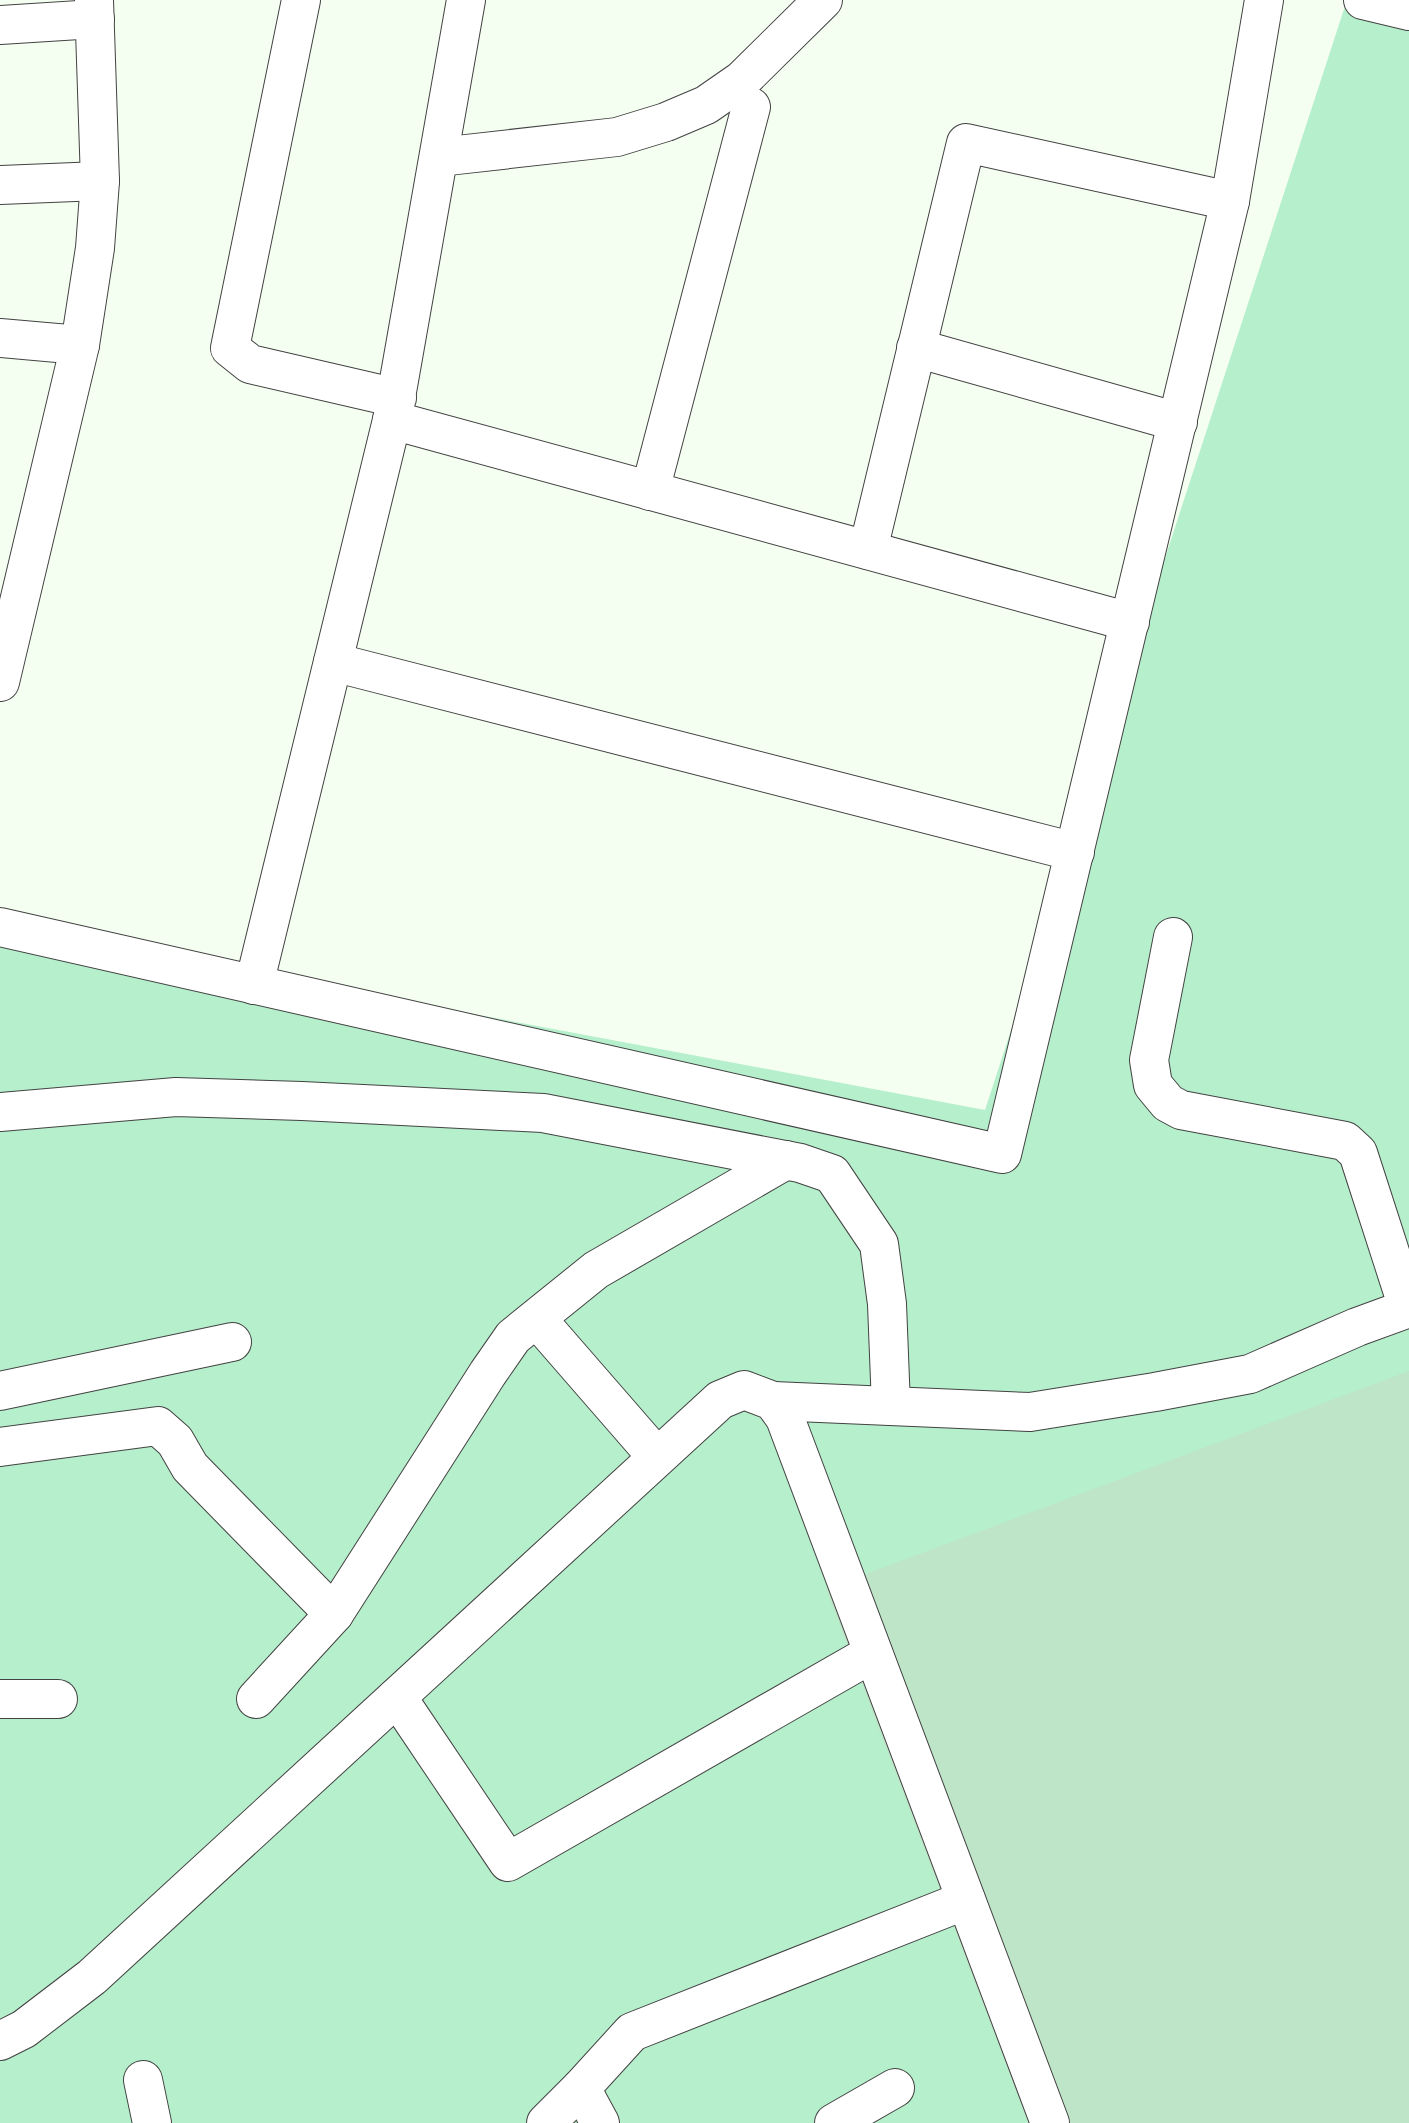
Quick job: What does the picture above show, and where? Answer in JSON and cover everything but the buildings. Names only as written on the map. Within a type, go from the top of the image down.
[{"type":"street","points":[[301,0],[230,348],[250,364],[650,491],[1129,622]]},
{"type":"street","points":[[254,985],[394,409],[466,0]]},
{"type":"street","points":[[439,157],[617,137],[666,122],[706,105],[742,80],[822,0]]},
{"type":"street","points":[[0,928],[1002,1154],[1230,201],[1264,0]]},
{"type":"street","points":[[1363,0],[1409,11]]},
{"type":"street","points":[[0,25],[95,9],[100,181],[95,248],[80,345],[5,643],[0,682]]},
{"type":"street","points":[[650,491],[751,107]]},
{"type":"street","points":[[868,550],[966,143],[1230,201]]},
{"type":"street","points":[[0,185],[100,181]]},
{"type":"street","points":[[0,338],[80,345]]},
{"type":"street","points":[[916,348],[1178,422]]},
{"type":"street","points":[[333,662],[1075,852]]},
{"type":"street","points":[[0,2041],[24,2029],[92,1977],[720,1400],[744,1390],[773,1401],[1031,1412],[1250,1374],[1357,1327],[1408,1308],[1358,1153],[1345,1141],[1181,1110],[1168,1103],[1153,1084],[1149,1059],[1173,937]]},
{"type":"street","points":[[0,1112],[176,1097],[543,1113],[786,1160],[832,1174],[879,1244],[887,1304],[891,1406]]},
{"type":"street","points":[[256,1699],[334,1614],[513,1337],[596,1270],[786,1160]]},
{"type":"street","points":[[537,1319],[657,1457]]},
{"type":"street","points":[[0,1391],[233,1342]]},
{"type":"street","points":[[773,1401],[785,1418],[1050,2123]]},
{"type":"street","points":[[0,1447],[158,1426],[175,1441],[190,1467],[334,1614]]},
{"type":"street","points":[[397,1697],[509,1862],[873,1653]]},
{"type":"street","points":[[0,1699],[58,1699]]},
{"type":"street","points":[[545,2123],[632,2032],[966,1900]]},
{"type":"street","points":[[143,2080],[152,2123]]},
{"type":"street","points":[[580,2088],[600,2123]]},
{"type":"street","points":[[834,2123],[895,2088]]},
{"type":"green space","points":[[1347,0],[1409,10],[1409,2123],[0,2123],[0,925],[985,1110]]},
{"type":"green space","points":[[1409,1371],[1409,2123],[1028,2123],[826,1589]]}]
